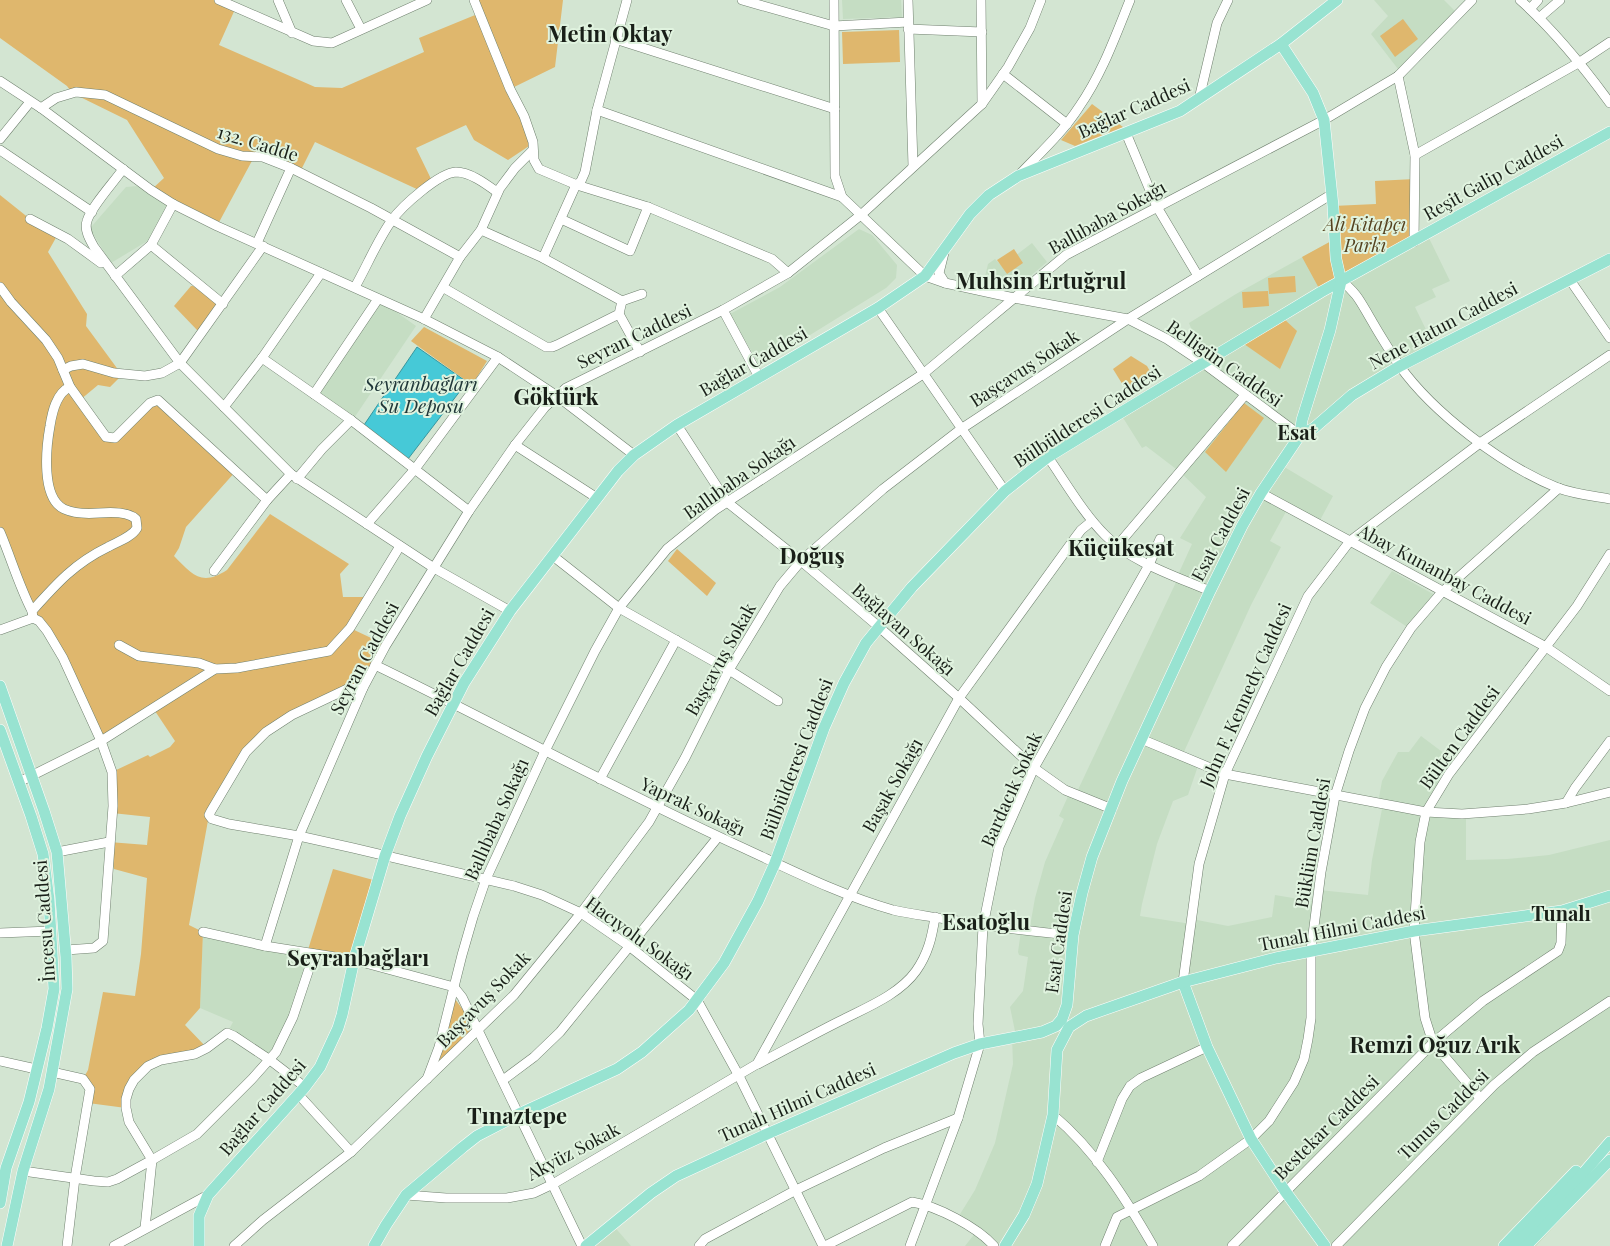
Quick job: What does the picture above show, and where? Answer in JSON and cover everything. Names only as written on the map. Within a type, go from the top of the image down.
[{"type":"main road","name":"Bağlar Caddesi","points":[[199,1246],[200,1216],[208,1194],[302,1091],[320,1066],[338,1028],[354,960],[385,856],[426,756],[464,683],[510,611],[618,470],[634,455],[677,425],[878,308],[924,276],[970,214],[1000,187],[1018,176],[1180,111],[1282,44],[1337,0]]},
{"type":"main road","name":"Esat Caddesi","points":[[1042,1032],[1059,1023],[1067,1005],[1073,935],[1086,876],[1112,809],[1141,739],[1242,526],[1261,493],[1300,435],[1302,420],[1330,330],[1341,281],[1336,259],[1332,194],[1324,120],[1313,94],[1282,44]]},
{"type":"main road","name":"Reşit Galip Caddesi","points":[[1341,281],[1610,132]]},
{"type":"main road","name":"Nene Hatun Caddesi","points":[[1300,435],[1314,428],[1352,395],[1400,366],[1610,258]]},
{"type":"main road","name":"Bülbülderesi Caddesi","points":[[374,1246],[406,1195],[462,1147],[477,1136],[519,1114],[617,1068],[642,1052],[665,1033],[697,1000],[715,977],[740,937],[758,902],[775,863],[832,710],[844,683],[866,643],[912,587],[1005,492],[1048,457],[1203,362],[1341,281]]},
{"type":"main road","name":"İncesu Caddesi","points":[[0,687],[57,852],[66,950],[67,989],[44,1107],[23,1171],[7,1246]]},
{"type":"main road","name":"İncesu Caddesi","points":[[0,730],[43,854],[51,931],[54,988],[29,1102],[6,1168],[0,1203]]},
{"type":"main road","name":"Tunalı Hilmi Caddesi","points":[[1057,1050],[1069,1027],[1086,1016],[1183,982],[1311,950],[1414,931],[1562,911],[1610,896]]},
{"type":"main road","name":"John F. Kennedy Caddesi","points":[[1183,982],[1207,1047],[1251,1139],[1285,1191],[1325,1246]]},
{"type":"main road","points":[[1067,1005],[1075,1012],[1086,1016]]},
{"type":"main road","name":"Tunalı Hilmi Caddesi","points":[[586,1246],[667,1181],[767,1134],[954,1053],[980,1044],[1042,1032]]},
{"type":"main road","points":[[1005,1246],[1024,1215],[1038,1184],[1053,1115],[1057,1050],[1042,1032]]},
{"type":"main road","points":[[1504,1246],[1580,1166],[1606,1146]]},
{"type":"main road","points":[[1515,1246],[1580,1177],[1606,1146]]},
{"type":"main road","points":[[1526,1246],[1610,1160]]},
{"type":"main road","points":[[1536,1246],[1597,1180],[1610,1160]]},
{"type":"main road","points":[[0,1208],[14,1213]]},
{"type":"street","points":[[219,0],[262,17],[292,33],[313,41],[332,43],[427,0]]},
{"type":"street","points":[[278,0],[292,33]]},
{"type":"street","points":[[346,0],[361,29]]},
{"type":"street","points":[[474,0],[510,89],[524,116],[533,142],[532,152],[534,160],[539,169],[577,185],[648,207],[772,258],[788,273]]},
{"type":"street","points":[[543,258],[585,172],[597,110],[615,38],[627,0]]},
{"type":"street","points":[[742,0],[834,26],[908,25],[982,32]]},
{"type":"street","points":[[834,0],[835,176],[842,197]]},
{"type":"street","points":[[908,0],[914,166]]},
{"type":"street","points":[[982,0],[982,104]]},
{"type":"street","name":"Seyran Caddesi","points":[[265,946],[299,836],[363,688],[386,645],[469,511],[515,445],[545,407],[566,388],[723,310],[788,273],[862,214],[982,104],[1003,74],[1030,28],[1041,0]]},
{"type":"street","points":[[1018,176],[1067,124],[1091,89],[1102,69],[1130,0]]},
{"type":"street","points":[[1200,99],[1218,23],[1228,0]]},
{"type":"street","name":"Ballıbaba Sokağı","points":[[427,1079],[439,1047],[472,917],[486,879],[545,750],[619,608],[667,549],[727,502],[923,374],[1066,255],[1324,120],[1398,76],[1472,0]]},
{"type":"street","points":[[1520,0],[1580,62],[1610,103]]},
{"type":"street","points":[[1530,9],[1538,0]]},
{"type":"street","points":[[1539,18],[1560,0]]},
{"type":"street","points":[[615,38],[835,110]]},
{"type":"street","points":[[1415,155],[1580,62],[1610,42]]},
{"type":"street","points":[[1003,74],[1067,124]]},
{"type":"street","points":[[1398,76],[1415,155],[1414,242]]},
{"type":"street","points":[[0,81],[41,108],[173,204],[217,226],[355,287],[498,357],[557,396],[634,455]]},
{"type":"street","name":"132. Cadde","points":[[41,108],[56,98],[76,92],[105,95],[218,149],[242,156],[263,157],[291,168],[392,219],[460,257]]},
{"type":"street","points":[[0,139],[30,102]]},
{"type":"street","points":[[597,110],[842,197],[862,214],[924,276]]},
{"type":"street","points":[[1126,133],[1157,207],[1198,276]]},
{"type":"street","points":[[0,150],[92,212]]},
{"type":"street","points":[[424,320],[460,257],[481,230],[497,192],[516,168],[532,152]]},
{"type":"street","points":[[63,370],[71,366],[83,364],[114,373],[145,376],[162,373],[180,363],[223,304],[260,244],[291,168]]},
{"type":"street","points":[[123,169],[92,212],[86,229],[90,239],[115,276],[180,363],[294,476],[434,568],[510,611]]},
{"type":"street","points":[[355,287],[392,219],[432,183],[455,172],[484,182],[497,192]]},
{"type":"street","name":"Başçavuş Sokak","points":[[234,1246],[263,1220],[351,1152],[514,996],[581,913],[648,822],[686,758],[729,670],[780,586],[801,561],[883,489],[961,429],[1128,319],[1332,194]]},
{"type":"street","points":[[115,276],[151,245],[173,204]]},
{"type":"street","points":[[561,220],[630,251],[648,207]]},
{"type":"street","points":[[30,219],[68,239],[115,276]]},
{"type":"street","points":[[481,230],[543,258],[622,301],[642,294]]},
{"type":"street","name":"Bağlar Caddesi","points":[[945,283],[940,276],[939,269],[947,244]]},
{"type":"street","points":[[151,245],[223,304]]},
{"type":"street","points":[[224,407],[262,358],[321,273]]},
{"type":"street","name":"Belligün Caddesi","points":[[924,276],[945,283],[1014,298],[1128,319],[1167,339],[1203,362],[1300,435]]},
{"type":"street","points":[[1570,280],[1610,338]]},
{"type":"street","points":[[1341,281],[1354,291],[1400,366],[1437,406],[1480,443],[1520,469],[1560,488],[1610,499]]},
{"type":"street","points":[[0,286],[11,302],[46,340],[58,358],[70,387],[106,437],[115,438],[155,400],[160,402],[267,500]]},
{"type":"street","points":[[444,288],[546,347],[558,345],[619,314]]},
{"type":"street","points":[[314,394],[378,299]]},
{"type":"street","points":[[622,301],[619,314],[640,352]]},
{"type":"street","points":[[878,308],[1005,492]]},
{"type":"street","points":[[723,310],[759,377]]},
{"type":"street","name":"John F. Kennedy Caddesi","points":[[1183,982],[1199,864],[1225,774],[1308,596],[1350,541],[1480,443],[1610,355]]},
{"type":"street","points":[[367,524],[415,469],[498,357]]},
{"type":"street","points":[[262,358],[351,420],[469,511]]},
{"type":"street","points":[[0,630],[33,615],[52,589],[85,558],[131,535],[137,528],[136,519],[128,514],[109,512],[82,514],[70,512],[58,504],[53,496],[48,480],[47,465],[50,427],[59,396],[70,387]]},
{"type":"street","points":[[1117,546],[1245,395]]},
{"type":"street","points":[[214,571],[267,500],[351,420]]},
{"type":"street","name":"Bağlayan Sokağı","points":[[677,425],[727,502],[879,627],[1034,768],[1065,790],[1112,809]]},
{"type":"street","points":[[515,445],[597,498]]},
{"type":"street","points":[[1048,457],[1092,521],[1117,546],[1149,565],[1210,591]]},
{"type":"street","name":"Büklüm Caddesi","points":[[1105,1246],[1117,1217],[1199,1176],[1251,1139],[1269,1121],[1294,1082],[1304,1059],[1311,1018],[1311,950],[1321,872],[1335,796],[1349,750],[1365,708],[1386,667],[1411,628],[1442,592],[1560,488]]},
{"type":"street","name":"Abay Kunanbay Caddesi","points":[[1261,493],[1546,647],[1610,691]]},
{"type":"street","name":"Başak Sokağı","points":[[739,1076],[757,1064],[959,698],[1078,534],[1092,521]]},
{"type":"street","points":[[0,532],[23,594],[33,615],[48,631],[63,658],[101,741],[112,772],[113,806],[103,941],[94,948],[66,950]]},
{"type":"street","name":"Bardacık Sokak","points":[[910,1246],[958,1118],[980,1044],[978,1024],[984,926],[999,847],[1034,768],[1149,565],[1160,539]]},
{"type":"street","points":[[119,645],[139,656],[199,663],[215,669],[237,668],[329,651],[350,628],[400,546]]},
{"type":"street","name":"Bülten Caddesi","points":[[1480,1098],[1433,1043],[1425,1018],[1414,931],[1420,842],[1426,812],[1457,763],[1577,606],[1610,554]]},
{"type":"street","points":[[553,556],[619,608],[729,670],[778,702]]},
{"type":"street","points":[[600,779],[676,640]]},
{"type":"street","name":"Yaprak Sokağı","points":[[375,666],[454,703],[657,808],[851,896],[893,910],[984,926],[1038,933],[1073,935]]},
{"type":"street","points":[[19,782],[101,741],[215,669]]},
{"type":"street","name":"Hacıyolu Sokağı","points":[[363,688],[347,689],[292,715],[266,732],[246,752],[209,815],[212,819],[229,824],[299,836],[486,879],[542,895],[581,913],[629,946],[697,1000],[739,1076],[824,1246]]},
{"type":"street","points":[[1141,739],[1225,774],[1426,812],[1462,814],[1528,809],[1566,803],[1610,792]]},
{"type":"street","points":[[1566,803],[1574,788],[1610,741]]},
{"type":"street","points":[[503,1080],[534,1056],[560,1032],[718,837]]},
{"type":"street","points":[[57,852],[109,842]]},
{"type":"street","name":"Bestekar Caddesi","points":[[1232,1246],[1433,1043],[1483,1001],[1558,951],[1561,943],[1562,911]]},
{"type":"street","points":[[757,1064],[877,1002],[900,988],[915,972],[924,957],[932,940],[935,917]]},
{"type":"street","points":[[0,933],[51,931]]},
{"type":"street","points":[[203,932],[265,946],[354,960],[454,987],[462,998],[479,1031],[582,1246]]},
{"type":"street","points":[[23,1171],[104,1182],[113,1180],[152,1160],[197,1134],[270,1060],[283,1040],[294,1017],[314,954]]},
{"type":"street","name":"Tunus Caddesi","points":[[1336,1246],[1480,1098],[1533,1052],[1610,1001]]},
{"type":"street","points":[[145,1228],[152,1160],[132,1128],[126,1108],[129,1089],[134,1080],[148,1066],[161,1060],[195,1054],[227,1033],[270,1060],[302,1091],[351,1152]]},
{"type":"street","points":[[1097,1162],[1122,1099],[1130,1086],[1141,1078],[1207,1047]]},
{"type":"street","points":[[0,1061],[36,1070]]},
{"type":"street","points":[[52,1072],[83,1079],[90,1089],[75,1178],[67,1246]]},
{"type":"street","name":"Akyüz Sokak","points":[[406,1195],[446,1198],[507,1198],[534,1193],[553,1184],[739,1076]]},
{"type":"street","points":[[1053,1115],[1066,1126],[1097,1162],[1132,1210],[1153,1246]]},
{"type":"street","points":[[699,1246],[705,1239],[796,1190],[884,1148],[958,1118]]},
{"type":"street","points":[[114,1246],[208,1194]]},
{"type":"street","points":[[824,1246],[912,1202],[925,1204],[960,1220],[994,1246]]},
{"type":"shaded area","points":[[842,0],[901,0],[902,17],[843,19]]},
{"type":"shaded area","points":[[1374,0],[1444,0],[1456,12],[1398,69],[1371,34],[1388,16]]},
{"type":"shaded area","points":[[138,186],[167,206],[149,240],[111,263],[92,232],[92,226],[126,187]]},
{"type":"shaded area","points":[[859,229],[872,235],[897,265],[896,278],[886,288],[760,366],[730,314],[780,287]]},
{"type":"shaded area","points":[[1427,234],[1450,281],[1432,289],[1436,297],[1415,307],[1435,348],[1400,366],[1314,428],[1281,465],[1333,496],[1318,524],[1288,508],[1270,541],[1281,547],[1251,605],[1182,756],[1199,763],[1188,795],[1173,801],[1157,844],[1140,916],[1191,924],[1192,919],[1228,926],[1272,917],[1275,895],[1317,902],[1319,890],[1368,895],[1372,860],[1383,804],[1378,803],[1382,781],[1398,752],[1409,752],[1421,736],[1457,763],[1426,811],[1466,814],[1466,860],[1549,855],[1610,840],[1610,1161],[1597,1180],[1536,1246],[965,1246],[976,1232],[957,1219],[975,1190],[995,1143],[1013,1064],[1012,1037],[1016,1036],[1010,1007],[1023,991],[1028,957],[1019,955],[1018,952],[1021,931],[1029,932],[1035,898],[1045,862],[1064,819],[1059,816],[1070,792],[1076,794],[1178,578],[1192,544],[1180,538],[1206,497],[1180,472],[1146,446],[1142,448],[1120,413],[1203,363],[1181,348],[1191,328],[1189,323],[1236,294],[1335,239]]},
{"type":"shaded area","points":[[1032,243],[1047,262],[1016,288],[984,281],[988,264],[995,259],[1002,266]]},
{"type":"shaded area","points":[[378,299],[416,326],[352,421],[314,394]]},
{"type":"shaded area","points":[[1392,571],[1433,594],[1434,597],[1409,628],[1370,603]]},
{"type":"shaded area","points":[[203,932],[314,954],[293,1017],[270,1060],[227,1033],[233,1022],[200,1008]]},
{"type":"shaded area","points":[[612,1224],[631,1246],[586,1246]]},
{"type":"green space","points":[[0,0],[219,0],[236,7],[219,45],[315,87],[342,88],[424,52],[419,38],[480,13],[474,0],[563,0],[555,67],[510,89],[529,146],[508,160],[474,140],[466,125],[416,148],[433,183],[421,191],[315,142],[300,172],[254,157],[217,226],[151,190],[164,178],[127,120],[72,93],[67,86],[0,38]]},
{"type":"green space","points":[[1403,19],[1418,39],[1395,57],[1380,36]]},
{"type":"green space","points":[[899,30],[900,62],[843,64],[842,32]]},
{"type":"green space","points":[[1092,104],[1123,127],[1075,146],[1061,140]]},
{"type":"green space","name":"Ali Kitapçı Parkı","points":[[1415,179],[1414,242],[1321,292],[1302,257],[1335,239],[1333,206],[1376,204],[1375,181]]},
{"type":"green space","points":[[0,195],[30,219],[58,234],[48,252],[87,314],[86,326],[122,375],[110,387],[98,385],[80,400],[108,438],[155,400],[236,471],[186,527],[179,548],[174,556],[192,573],[198,576],[210,578],[218,575],[227,570],[270,514],[349,564],[340,574],[343,597],[369,597],[350,628],[386,645],[363,688],[347,689],[292,715],[246,752],[209,815],[189,925],[203,932],[200,1008],[185,1025],[207,1048],[168,1059],[134,1080],[126,1108],[88,1103],[89,1096],[83,1079],[88,1070],[103,992],[135,996],[141,954],[147,878],[114,869],[109,842],[147,845],[150,817],[112,813],[112,772],[148,755],[150,757],[170,747],[175,741],[153,708],[101,741],[39,621],[0,532]]},
{"type":"green space","points":[[1014,249],[1023,263],[1007,274],[997,260]]},
{"type":"green space","points":[[1295,276],[1296,292],[1269,294],[1268,278]]},
{"type":"green space","points":[[191,286],[217,303],[198,331],[174,306]]},
{"type":"green space","points":[[1268,291],[1269,306],[1243,308],[1242,292]]},
{"type":"green space","points":[[1283,318],[1297,331],[1280,369],[1244,344]]},
{"type":"green space","points":[[424,327],[487,361],[472,385],[411,341]]},
{"type":"green space","points":[[1131,356],[1147,366],[1151,373],[1126,390],[1113,369]]},
{"type":"green space","points":[[1244,403],[1264,418],[1226,472],[1205,452]]},
{"type":"green space","points":[[677,549],[716,583],[707,596],[668,561]]},
{"type":"green space","points":[[333,869],[377,881],[354,960],[307,953]]},
{"type":"green space","points":[[455,999],[469,1018],[471,1033],[433,1069]]},
{"type":"water","name":"Seyranbağları Su Deposu","points":[[417,347],[467,382],[408,459],[364,425]]},
{"type":"district","name":"Metin Oktay","points":[[610,33]]},
{"type":"district","name":"Muhsin Ertuğrul","points":[[1041,280]]},
{"type":"district","name":"Göktürk","points":[[556,396]]},
{"type":"district","name":"Esat","points":[[1297,431]]},
{"type":"district","name":"Küçükesat","points":[[1121,547]]},
{"type":"district","name":"Doğuş","points":[[812,555]]},
{"type":"district","name":"Tunalı","points":[[1561,912]]},
{"type":"district","name":"Esatoğlu","points":[[986,921]]},
{"type":"district","name":"Seyranbağları","points":[[358,957]]},
{"type":"district","name":"Remzi Oğuz Arık","points":[[1435,1044]]},
{"type":"district","name":"Tınaztepe","points":[[517,1115]]}]
